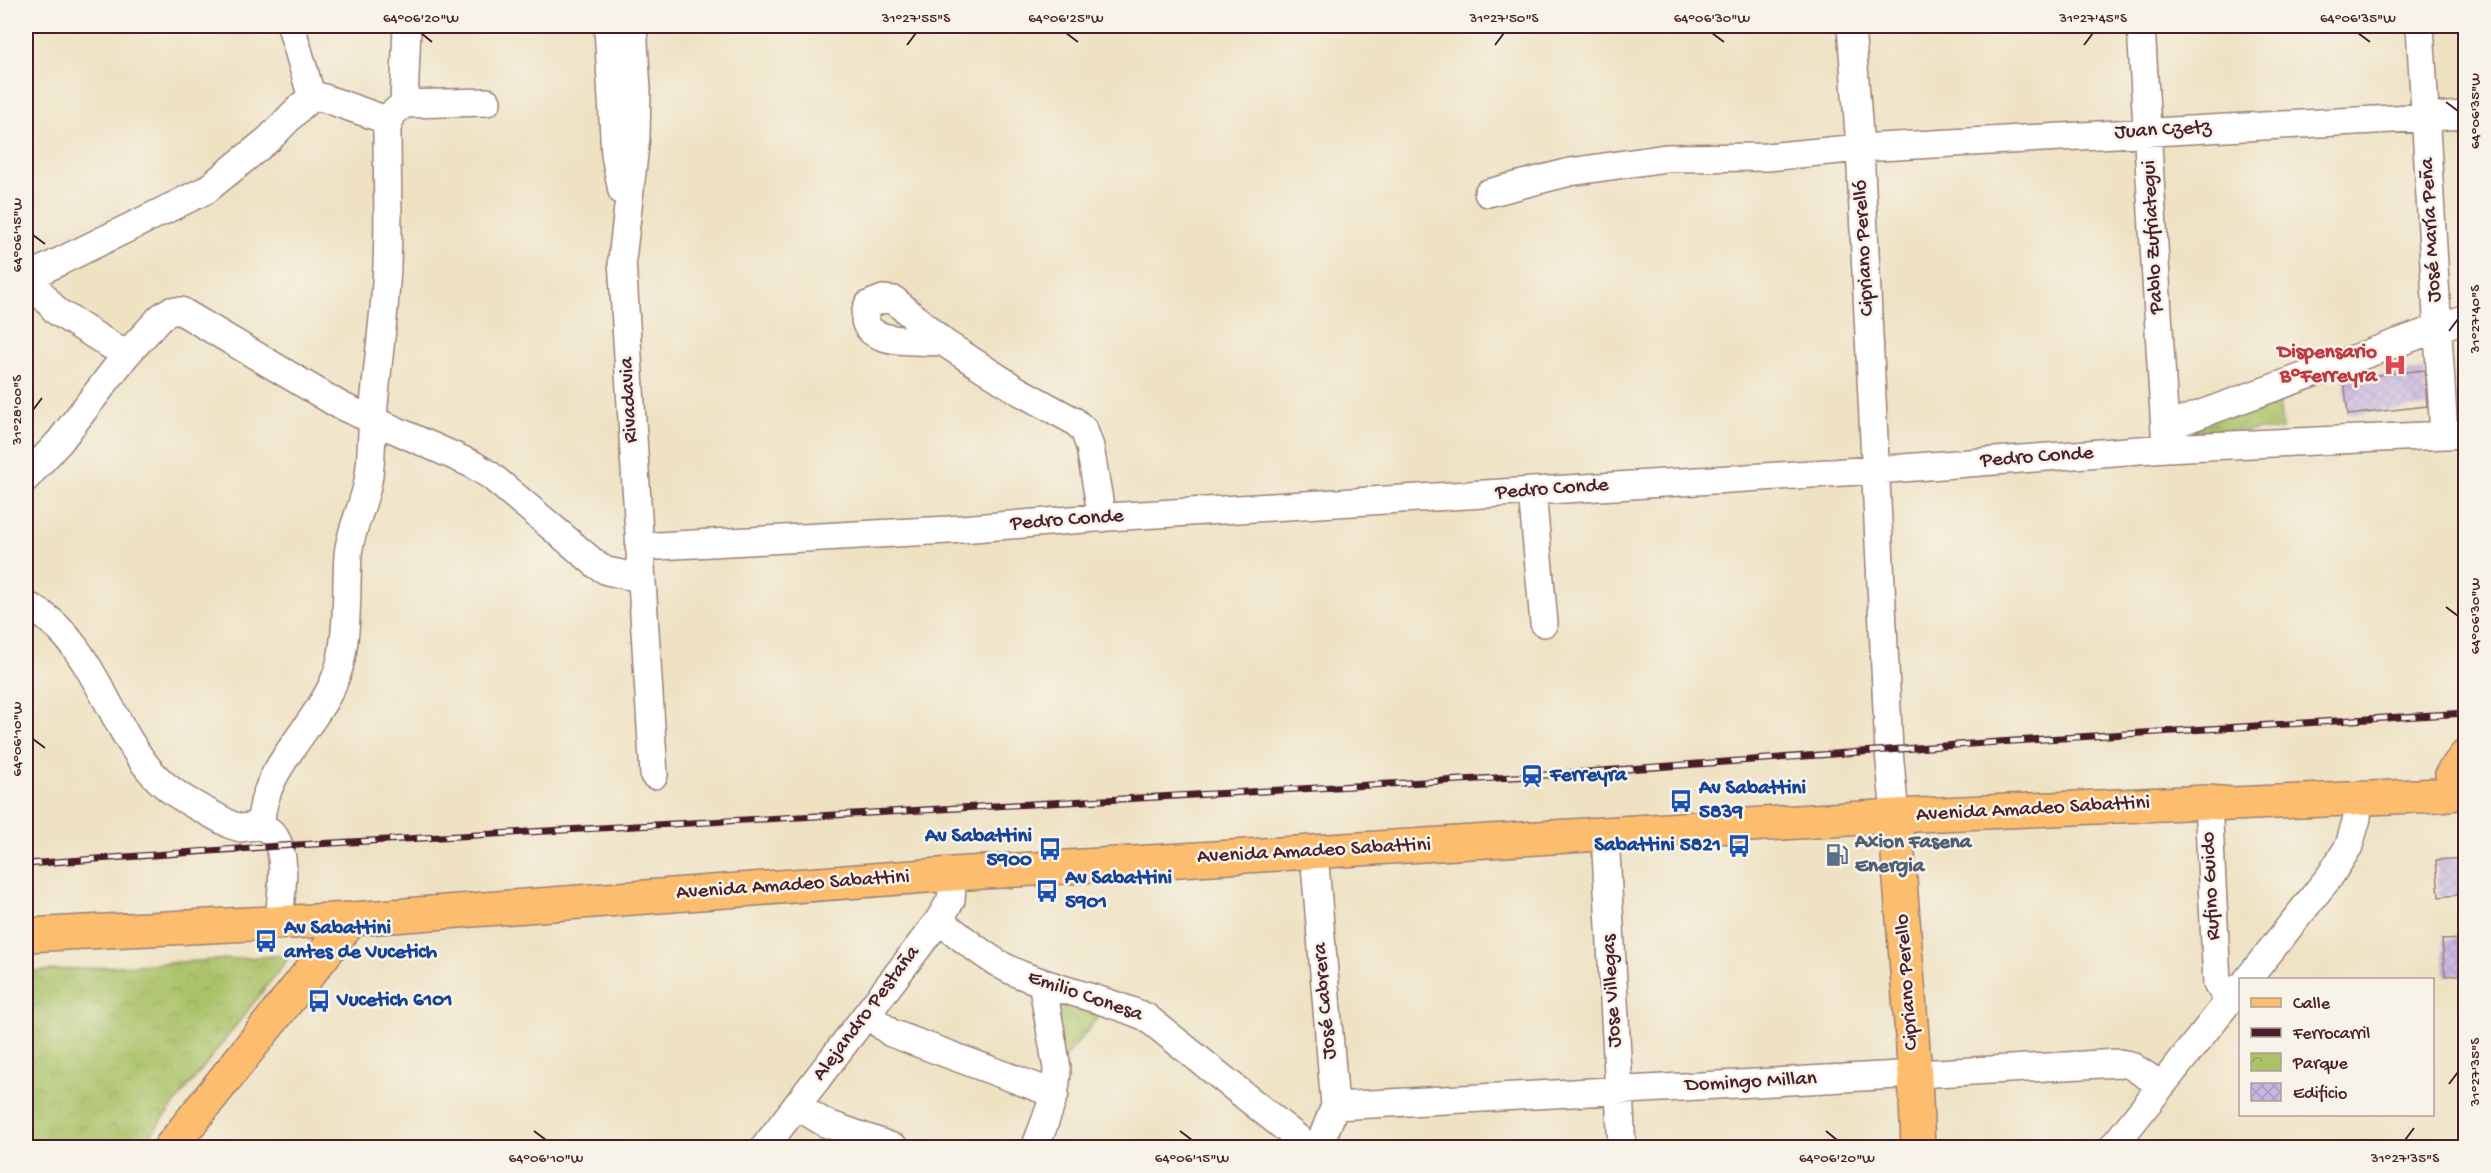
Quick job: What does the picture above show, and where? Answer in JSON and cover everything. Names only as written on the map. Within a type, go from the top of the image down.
[{"type":"main road","name":"Avenida Amadeo Sabattini","points":[[2208,802],[2232,786],[2462,774]]},
{"type":"main road","name":"Avenida Amadeo Sabattini","points":[[26,936],[352,919],[953,874],[1895,816],[2208,802],[2232,804],[2439,795],[2462,774]]},
{"type":"main road","name":"Cipriano Perello","points":[[1895,816],[1915,1076],[1918,1148]]},
{"type":"main road","points":[[170,1148],[352,919]]},
{"type":"street","points":[[291,26],[312,98]]},
{"type":"street","points":[[261,825],[261,812],[267,792],[289,753],[325,699],[334,682],[341,660],[348,600],[348,554],[369,480],[372,420],[385,295],[396,112],[407,26]]},
{"type":"street","points":[[608,26],[615,155],[619,184],[628,206]]},
{"type":"street","name":"Rivadavia","points":[[633,26],[637,90],[636,137],[622,260],[654,775]]},
{"type":"street","name":"Cipriano Perelló","points":[[1851,26],[1860,148],[1889,751],[1895,816]]},
{"type":"street","name":"Pablo Zufriategui","points":[[2141,26],[2166,438]]},
{"type":"street","name":"José María Peña","points":[[2420,26],[2427,117],[2437,330],[2455,435]]},
{"type":"street","points":[[126,355],[56,312],[27,276],[206,190],[268,139],[312,98],[396,112],[487,102]]},
{"type":"street","name":"Juan Czetz","points":[[1488,193],[1570,172],[1655,159],[1767,157],[1860,148],[2466,115]]},
{"type":"street","points":[[26,478],[60,441],[126,355],[161,316],[170,311],[181,311],[320,395],[472,464],[491,476],[598,566],[607,572],[640,578]]},
{"type":"street","points":[[2166,438],[2466,318]]},
{"type":"street","points":[[943,342],[1017,390],[1074,421],[1084,430],[1090,447],[1102,518]]},
{"type":"street","name":"Pedro Conde","points":[[639,547],[949,530],[1102,518],[1876,470],[2166,438],[2455,435]]},
{"type":"street","points":[[1532,491],[1544,623]]},
{"type":"street","points":[[26,605],[52,622],[70,642],[138,755],[154,776],[170,789],[231,825],[242,828],[261,825],[274,835],[279,846],[282,866],[279,922]]},
{"type":"street","points":[[2249,978],[2330,876],[2349,846],[2357,818],[2358,797]]},
{"type":"street","name":"Rufino Guido","points":[[2208,802],[2217,983],[2235,994]]},
{"type":"street","name":"Jose Villegas","points":[[1605,834],[1622,1148]]},
{"type":"street","name":"José Cabrera","points":[[1314,852],[1335,1106],[1318,1148]]},
{"type":"street","name":"Alejandro Pestaña","points":[[764,1148],[939,920],[951,900],[953,874]]},
{"type":"street","name":"Emilio Conesa","points":[[939,920],[987,957],[1017,973],[1118,1004],[1146,1017],[1168,1032],[1310,1148]]},
{"type":"street","points":[[1035,1148],[1055,1094],[1057,1068],[1042,982]]},
{"type":"street","points":[[2112,1148],[2235,994]]},
{"type":"street","points":[[867,1014],[891,1033],[1055,1094]]},
{"type":"street","name":"Domingo Millan","points":[[1335,1106],[1618,1089],[1915,1076],[2119,1063],[2130,1065],[2161,1085]]},
{"type":"street","points":[[797,1106],[825,1124],[895,1148]]},
{"type":"green space","points":[[2278,389],[2282,430],[2193,431],[2193,422]]},
{"type":"green space","points":[[291,955],[141,1147],[26,1147],[26,972]]},
{"type":"green space","points":[[1042,982],[1110,1002],[1057,1068]]},
{"type":"building","points":[[2424,370],[2427,406],[2348,415],[2344,379]]},
{"type":"building","points":[[2466,858],[2466,894],[2439,897],[2436,860]]},
{"type":"building","points":[[2466,939],[2466,974],[2445,976],[2442,940]]},
{"type":"railway","points":[[26,864],[279,846],[1532,776],[1998,742],[2466,713]]},
{"type":"place","name":"Dispensario B°Ferreyra","points":[[2395,365]]},
{"type":"place","name":"Ferreyra","points":[[1532,776]]},
{"type":"place","name":"Av Sabattini 5839","points":[[1681,801]]},
{"type":"place","name":"Sabattini 5821","points":[[1739,846]]},
{"type":"place","name":"Av Sabattini 5900","points":[[1050,849]]},
{"type":"place","name":"Axion Fasena Energia","points":[[1837,855]]},
{"type":"place","name":"Av Sabattini 5901","points":[[1047,891]]},
{"type":"place","name":"Av Sabattini antes de Vucetich","points":[[266,941]]},
{"type":"place","name":"Vucetich 6101","points":[[319,1001]]}]
